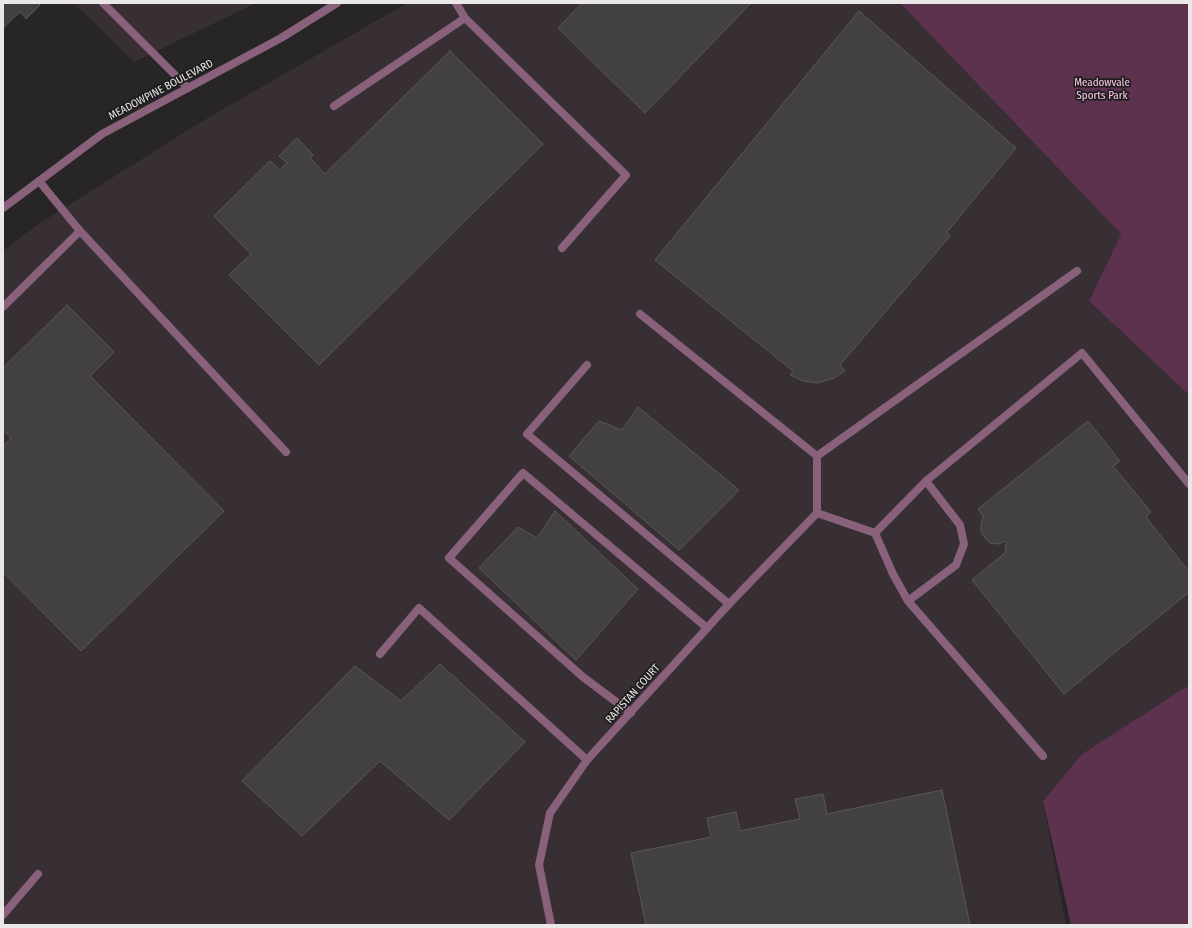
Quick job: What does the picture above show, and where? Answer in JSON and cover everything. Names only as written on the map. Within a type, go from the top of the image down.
[{"type":"street","points":[[103,3],[188,88]]},
{"type":"street","name":"MEADOWPINE BOULEVARD","points":[[3,208],[102,134],[282,38],[337,3]]},
{"type":"street","points":[[456,3],[465,18],[626,175],[562,248]]},
{"type":"street","points":[[334,106],[465,18]]},
{"type":"street","points":[[39,181],[80,231],[286,452]]},
{"type":"street","points":[[3,307],[80,231]]},
{"type":"street","points":[[818,456],[1077,270]]},
{"type":"street","points":[[640,314],[818,456]]},
{"type":"street","points":[[875,533],[926,481],[1082,353],[1189,484]]},
{"type":"street","points":[[587,365],[527,434],[729,604]]},
{"type":"street","points":[[818,456],[818,513],[875,533],[893,574],[908,601],[1043,756]]},
{"type":"street","points":[[631,713],[583,677],[449,558],[523,473],[707,628]]},
{"type":"street","points":[[908,601],[956,565],[964,544],[960,526],[926,481]]},
{"type":"street","name":"RAPISTAN COURT","points":[[551,925],[539,865],[550,813],[587,760],[729,604],[818,513]]},
{"type":"street","points":[[380,654],[419,608],[587,760]]},
{"type":"street","points":[[3,915],[38,874]]},
{"type":"shaded area","points":[[74,3],[256,3],[134,62]]},
{"type":"shaded area","points":[[407,3],[900,3],[1121,234],[1089,301],[1189,395],[1189,685],[1082,754],[1043,801],[1066,925],[3,925],[3,251],[37,225],[201,122]]},
{"type":"green space","name":"Meadowvale Sports Park","points":[[900,3],[1189,3],[1189,395],[1089,301],[1121,234]]},
{"type":"green space","points":[[1189,685],[1189,925],[1071,925],[1043,801],[1082,754]]},
{"type":"building","points":[[3,3],[38,3],[40,5],[26,19],[20,12],[3,28]]},
{"type":"building","points":[[582,3],[751,3],[645,113],[558,28]]},
{"type":"building","points":[[859,11],[1016,148],[947,232],[950,236],[840,365],[845,371],[834,378],[817,383],[803,381],[790,375],[793,371],[655,260]]},
{"type":"building","points":[[450,51],[543,144],[319,365],[229,275],[251,254],[214,216],[270,161],[280,170],[287,163],[279,156],[297,138],[313,155],[310,158],[325,174]]},
{"type":"building","points":[[67,305],[114,352],[90,376],[224,511],[81,651],[3,572],[3,446],[11,438],[3,430],[3,368]]},
{"type":"building","points":[[638,407],[739,490],[679,550],[569,456],[599,421],[622,430]]},
{"type":"building","points":[[1088,421],[1120,461],[1113,466],[1151,512],[1146,517],[1189,572],[1189,592],[1064,694],[972,580],[1006,552],[1005,545],[1007,544],[1005,541],[999,544],[990,543],[985,538],[981,531],[983,516],[978,509]]},
{"type":"building","points":[[555,511],[638,589],[576,660],[479,568],[518,527],[537,538]]},
{"type":"building","points":[[440,664],[525,742],[449,820],[380,761],[302,836],[242,781],[355,666],[401,701]]},
{"type":"building","points":[[942,790],[970,925],[646,925],[631,853],[711,837],[707,818],[736,812],[740,831],[800,819],[795,799],[823,794],[827,814]]}]
